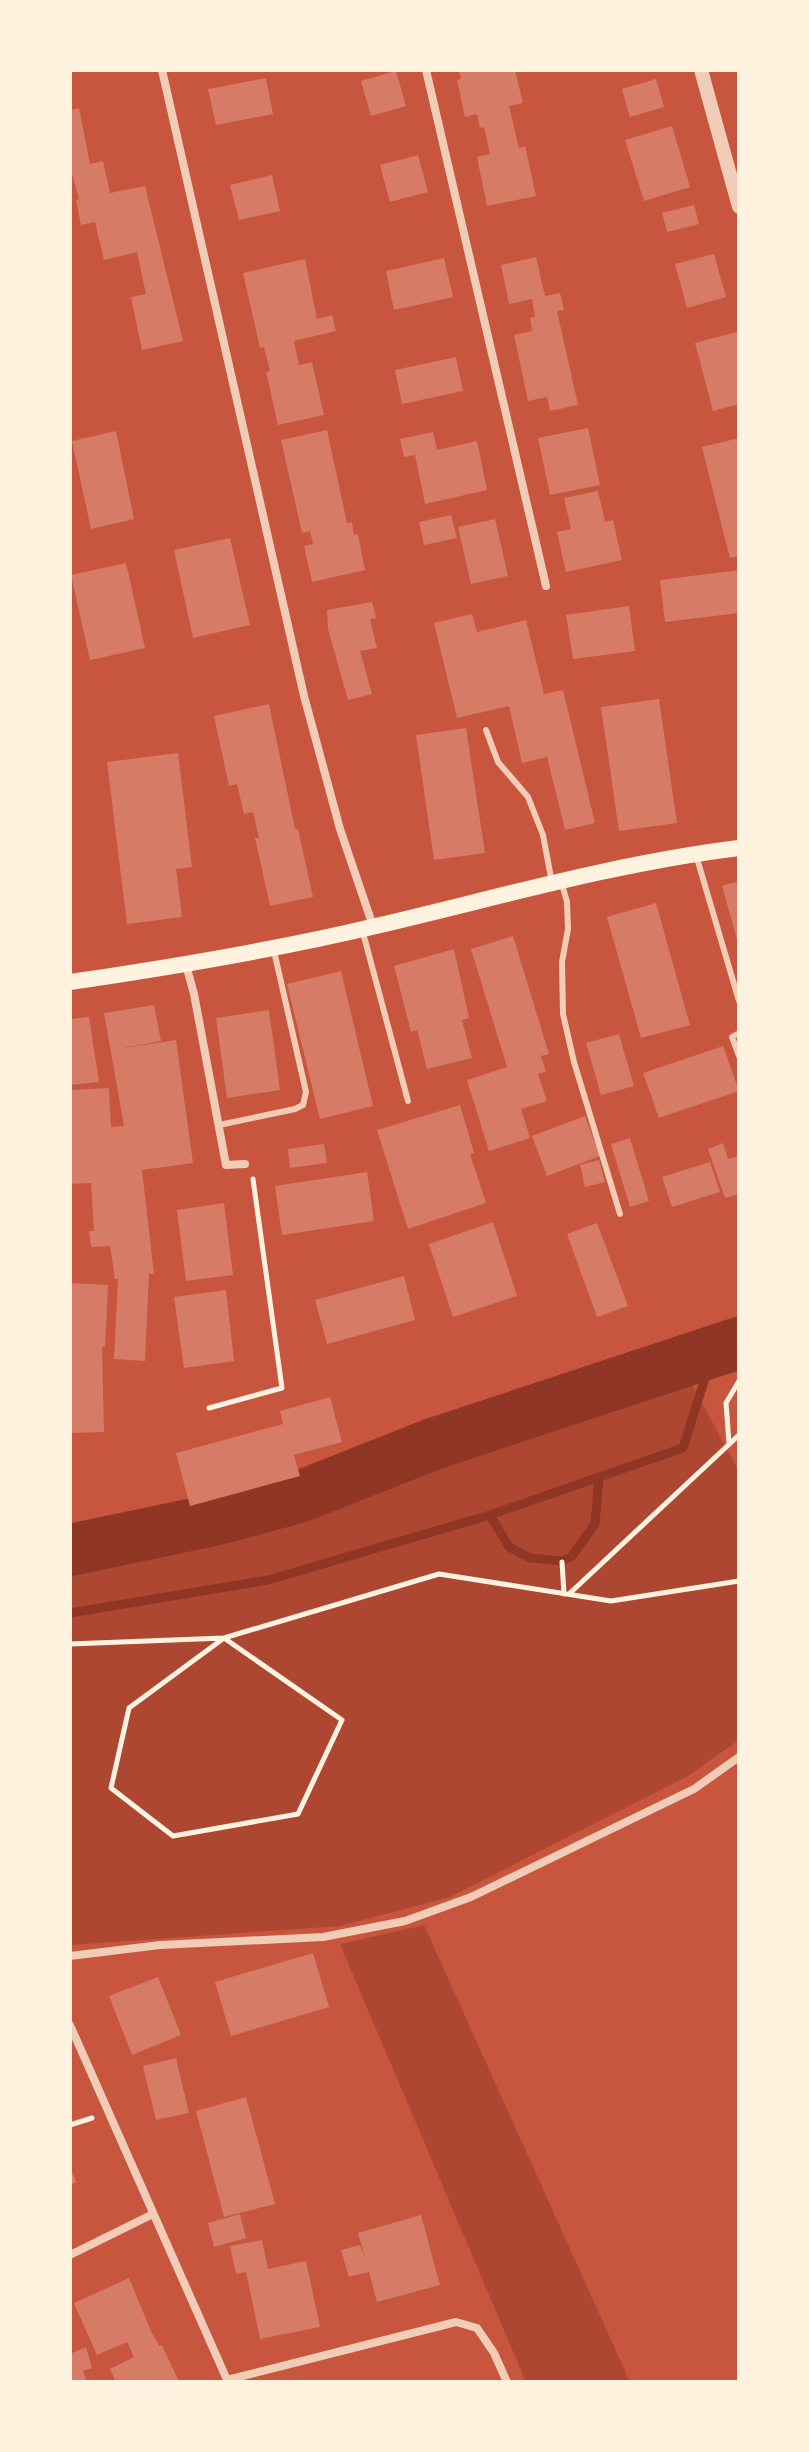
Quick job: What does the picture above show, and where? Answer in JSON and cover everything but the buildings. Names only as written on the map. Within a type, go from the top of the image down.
[{"type":"main road","points":[[70,982],[273,948],[556,882],[739,848]]},
{"type":"street","points":[[162,70],[304,696],[368,928]]},
{"type":"street","points":[[426,70],[546,586]]},
{"type":"street","points":[[701,70],[739,207]]},
{"type":"street","points":[[186,965],[226,1165],[245,1164]]},
{"type":"street","points":[[70,1956],[160,1945],[323,1937],[405,1921],[471,1897],[681,1796],[739,1757]]},
{"type":"street","points":[[70,2025],[228,2381],[456,2322],[477,2328],[494,2353],[507,2382]]},
{"type":"street","points":[[70,2255],[153,2214]]},
{"type":"lane","points":[[486,730],[498,762],[528,797],[556,882],[567,902],[568,929],[562,962],[563,1014],[574,1062],[620,1214]]},
{"type":"lane","points":[[696,855],[739,1001]]},
{"type":"lane","points":[[368,928],[408,1101]]},
{"type":"lane","points":[[219,1125],[303,1105],[306,1092],[273,948]]},
{"type":"lane","points":[[739,1033],[732,1037],[739,1056]]},
{"type":"path","points":[[209,1408],[282,1388],[252,1177],[245,1164]]},
{"type":"path","points":[[729,1443],[726,1403],[739,1381]]},
{"type":"path","points":[[566,1595],[739,1435]]},
{"type":"path","points":[[562,1562],[566,1595]]},
{"type":"path","points":[[70,1644],[224,1638],[439,1574],[611,1601],[739,1581]]},
{"type":"path","points":[[224,1638],[342,1720],[298,1814],[173,1836],[111,1788],[129,1708],[224,1638]]},
{"type":"shaded area","points":[[685,1371],[739,1472],[739,1740],[688,1776],[450,1897],[340,1926],[70,1945],[70,1559],[228,1524]]},
{"type":"shaded area","points":[[424,1925],[630,2382],[526,2382],[340,1944]]},
{"type":"waterway","points":[[70,1550],[218,1519],[299,1497],[433,1444],[739,1343]]},
{"type":"waterway","points":[[70,1613],[268,1580],[490,1515],[683,1448],[713,1353]]},
{"type":"waterway","points":[[490,1515],[509,1547],[530,1558],[562,1561],[571,1557],[595,1524],[599,1478]]}]
